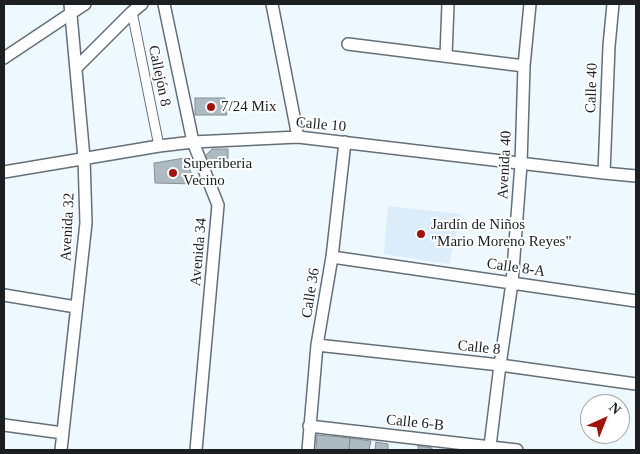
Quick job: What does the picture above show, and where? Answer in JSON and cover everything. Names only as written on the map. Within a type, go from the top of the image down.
[{"type":"street","points":[[4,58],[70,8],[85,4]]},
{"type":"street","points":[[76,68],[142,4]]},
{"type":"street","name":"Avenida 34","points":[[164,4],[193,142],[218,205],[196,450]]},
{"type":"street","points":[[272,4],[298,137]]},
{"type":"street","points":[[446,56],[448,4]]},
{"type":"street","name":"Avenida 40","points":[[490,446],[512,283],[521,164],[524,66],[530,4]]},
{"type":"street","name":"Calle 40","points":[[604,174],[612,4]]},
{"type":"street","name":"Avenida 32","points":[[62,450],[86,223],[84,158],[70,8]]},
{"type":"street","name":"Callejón 8","points":[[132,12],[159,146]]},
{"type":"street","points":[[348,44],[524,66]]},
{"type":"street","name":"Calle 10","points":[[4,172],[159,146],[193,142],[298,137],[604,174],[636,176]]},
{"type":"street","name":"Calle 36","points":[[308,450],[318,345],[332,257],[345,142]]},
{"type":"street","name":"Calle 8-A","points":[[332,257],[636,301]]},
{"type":"street","points":[[4,295],[76,307]]},
{"type":"street","name":"Calle 8","points":[[318,345],[500,365],[636,384]]},
{"type":"street","points":[[4,425],[63,433]]},
{"type":"street","name":"Calle 6-B","points":[[309,426],[517,450]]},
{"type":"shaded area","name":"Jardín de Niños \"Mario Moreno Reyes\"","points":[[388,206],[461,214],[449,264],[384,254]]},
{"type":"building","name":"7/24 Mix","points":[[195,98],[225,98],[227,115],[195,115]]},
{"type":"building","points":[[212,149],[228,149],[228,169],[210,169],[205,156]]},
{"type":"building","name":"Superiberia Vecino","points":[[185,158],[196,184],[155,183],[154,163]]},
{"type":"building","points":[[317,435],[350,438],[349,450],[316,450]]},
{"type":"building","points":[[350,438],[371,441],[369,450],[349,450]]},
{"type":"building","points":[[376,442],[388,444],[388,450],[375,450]]},
{"type":"building","points":[[418,446],[432,448],[432,450],[418,450]]},
{"type":"place","name":"7/24 Mix","points":[[211,107]]},
{"type":"place","name":"Superiberia Vecino","points":[[173,173]]},
{"type":"place","name":"Jardín de Niños \"Mario Moreno Reyes\"","points":[[421,234]]}]
